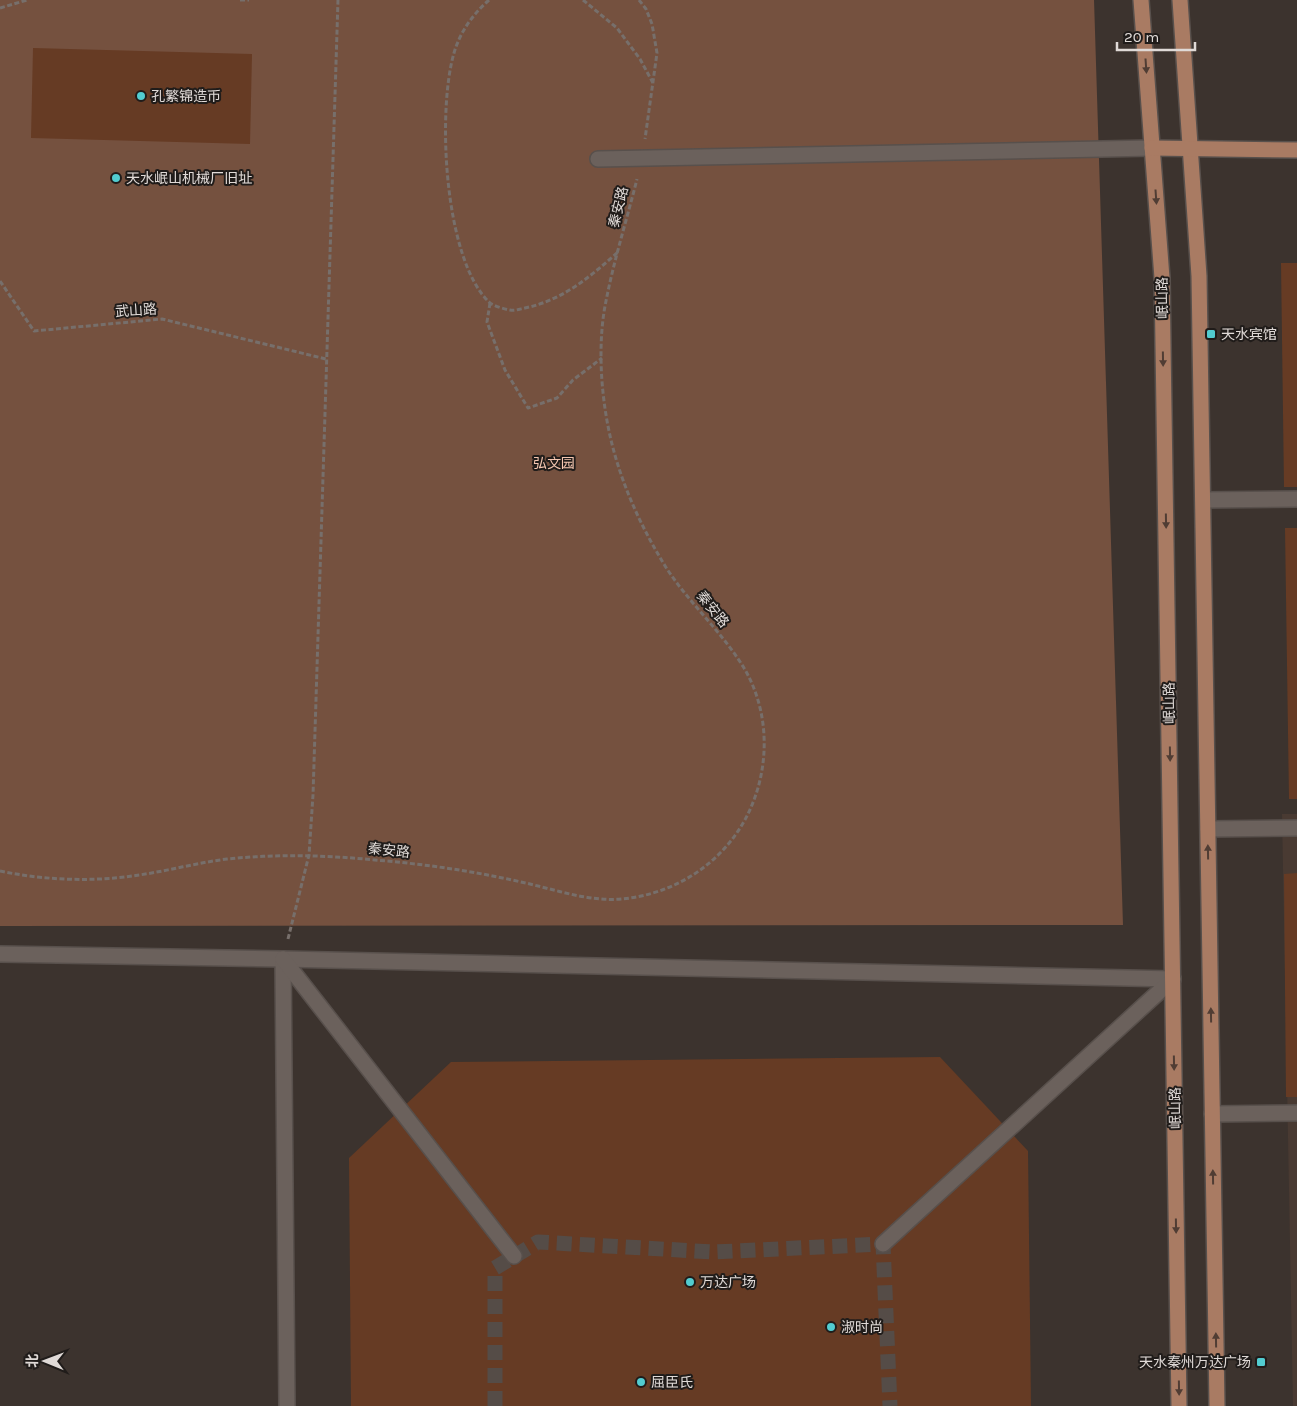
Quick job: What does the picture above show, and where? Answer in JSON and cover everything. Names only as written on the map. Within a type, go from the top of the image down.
[{"type":"main road","name":"岷山路","points":[[1141,0],[1162,278],[1179,1406]]},
{"type":"main road","points":[[1180,0],[1199,276],[1217,1406]]},
{"type":"main road","points":[[1152,148],[1297,150]]},
{"type":"street","points":[[598,159],[1152,148]]},
{"type":"street","points":[[1203,500],[1297,499]]},
{"type":"street","points":[[1208,829],[1297,828]]},
{"type":"street","points":[[0,954],[283,958],[1173,979]]},
{"type":"street","points":[[283,958],[514,1256]]},
{"type":"street","points":[[283,958],[287,1406]]},
{"type":"street","points":[[883,1244],[1173,979]]},
{"type":"street","points":[[1212,1114],[1297,1113]]},
{"type":"path","points":[[0,8],[27,0]]},
{"type":"path","points":[[240,0],[249,0]]},
{"type":"path","points":[[283,958],[310,856],[314,785],[338,0]]},
{"type":"path","points":[[489,0],[469,22],[460,37],[454,53],[446,104],[446,174],[460,244],[472,279],[490,303],[512,310],[535,306],[555,299],[573,289],[590,277],[618,251]]},
{"type":"path","points":[[583,0],[617,28],[640,59],[653,83]]},
{"type":"path","name":"秦安路","points":[[0,871],[44,877],[105,879],[136,876],[180,866],[226,859],[310,856],[407,863],[519,881],[597,899],[620,899],[643,896],[686,880],[706,867],[723,851],[737,833],[749,813],[763,768],[762,718],[755,693],[745,670],[731,649],[669,572],[650,541],[634,508],[621,474],[611,439],[604,403],[602,358],[605,303],[642,158],[658,53],[652,24],[639,0]]},
{"type":"path","name":"武山路","points":[[0,281],[34,330],[162,319],[326,359]]},
{"type":"path","points":[[490,303],[487,322],[505,370],[528,408],[557,398],[573,380],[602,358]]},
{"type":"shaded area","points":[[1282,814],[1297,814],[1297,1406],[1293,1406]]},
{"type":"green space","name":"弘文园","points":[[0,0],[1094,0],[1123,925],[0,926]]},
{"type":"building","name":"孔繁锦造币","points":[[33,48],[252,54],[250,144],[31,138]]},
{"type":"building","points":[[1281,263],[1297,263],[1297,487],[1284,487]]},
{"type":"building","points":[[1285,528],[1297,528],[1297,799],[1289,799]]},
{"type":"building","points":[[1297,873],[1297,1097],[1286,1097],[1284,874]]},
{"type":"building","name":"万达广场","points":[[940,1057],[1028,1151],[1031,1406],[351,1406],[349,1158],[451,1062]]},
{"type":"tunnel","points":[[495,1406],[495,1268],[538,1242],[714,1252],[883,1244],[890,1406]]},
{"type":"place","name":"孔繁锦造币","points":[[141,96]]},
{"type":"place","name":"天水岷山机械厂旧址","points":[[116,178]]},
{"type":"place","name":"天水宾馆","points":[[1211,334]]},
{"type":"place","name":"万达广场","points":[[690,1282]]},
{"type":"place","name":"淑时尚","points":[[831,1327]]},
{"type":"place","name":"天水秦州万达广场","points":[[1261,1362]]},
{"type":"place","name":"屈臣氏","points":[[641,1382]]}]
